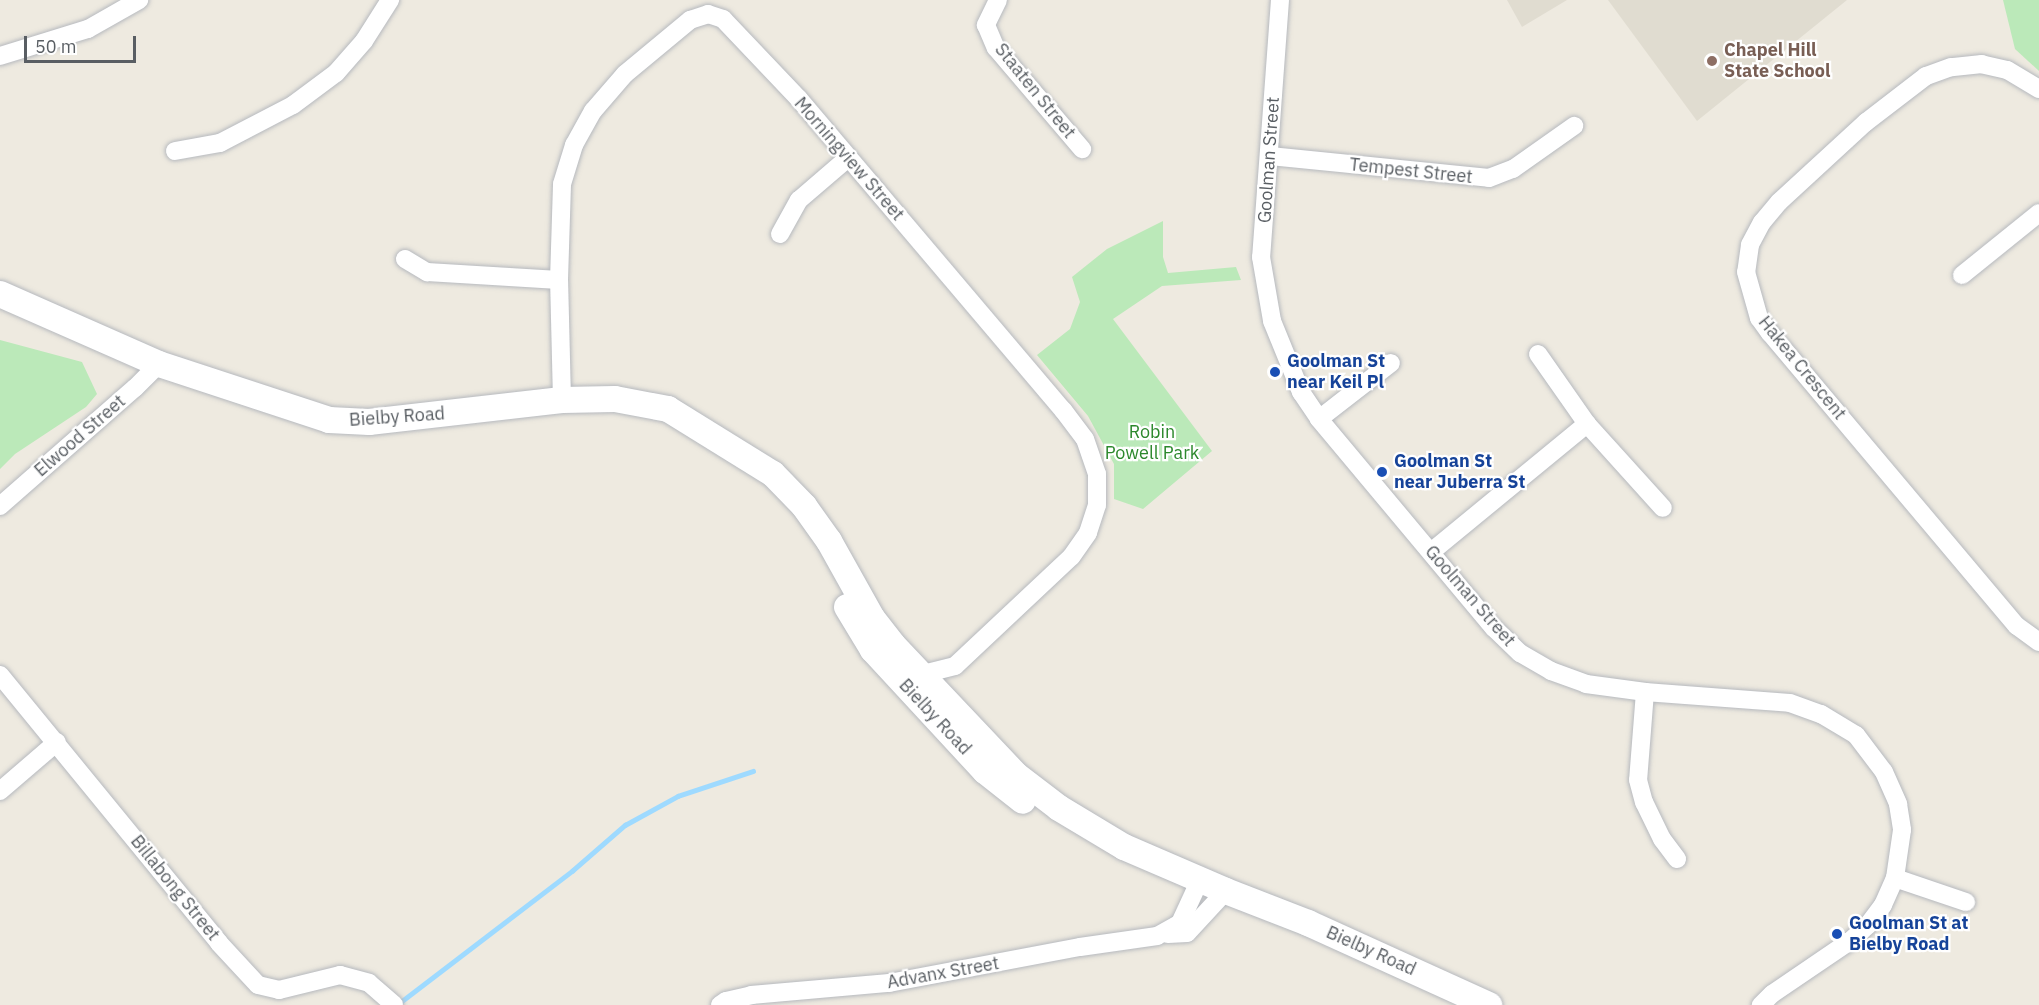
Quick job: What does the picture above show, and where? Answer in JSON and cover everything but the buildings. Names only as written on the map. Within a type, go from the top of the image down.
[{"type":"street","points":[[0,56],[88,29],[139,0]]},
{"type":"street","points":[[175,151],[220,143],[293,105],[336,73],[364,41],[390,0]]},
{"type":"street","name":"Staaten Street","points":[[998,0],[986,25],[996,48],[1082,149]]},
{"type":"street","name":"Goolman Street","points":[[1280,0],[1261,257],[1272,321],[1290,369],[1318,419],[1494,628],[1520,653],[1551,671],[1586,684],[1645,692],[1790,703],[1821,714],[1856,735],[1884,772],[1898,804],[1902,830],[1895,878],[1883,905],[1850,941],[1772,994],[1761,1005]]},
{"type":"street","name":"Morningview Street","points":[[562,400],[559,280],[562,184],[574,145],[593,111],[625,74],[690,20],[708,14],[723,19],[799,99],[1063,410],[1085,439],[1097,474],[1097,505],[1088,532],[1071,557],[955,666],[921,674]]},
{"type":"street","name":"Hakea Crescent","points":[[2039,89],[2007,70],[1982,64],[1951,67],[1926,76],[1866,122],[1779,202],[1762,222],[1750,244],[1746,272],[1759,318],[1770,333],[2010,618],[2039,642]]},
{"type":"street","name":"Tempest Street","points":[[1270,156],[1489,178],[1513,169],[1574,126]]},
{"type":"street","points":[[780,234],[799,200],[848,158]]},
{"type":"street","points":[[1962,275],[2039,213]]},
{"type":"street","points":[[405,259],[428,272],[559,280]]},
{"type":"street","name":"Bielby Road","points":[[0,294],[159,364],[329,420],[369,422],[562,400],[615,399],[668,409],[773,474],[804,506],[829,541],[872,618],[892,644],[1016,775],[1059,807],[1124,847],[1214,888],[1308,923],[1489,1005]]},
{"type":"street","points":[[1538,354],[1587,424],[1663,508]]},
{"type":"street","points":[[1318,419],[1391,363]]},
{"type":"street","name":"Elwood Street","points":[[0,506],[135,388],[159,364]]},
{"type":"street","points":[[1431,552],[1587,424]]},
{"type":"street","name":"Bielby Road","points":[[732,450],[802,527],[857,626],[873,650],[985,771],[1034,810],[1125,862],[1171,880],[1214,888]]},
{"type":"street","points":[[947,704],[955,666]]},
{"type":"street","name":"Billabong Street","points":[[0,675],[219,943],[258,985],[279,990],[340,975],[369,983],[394,1005]]},
{"type":"street","points":[[1645,692],[1638,780],[1644,802],[1662,838],[1677,859]]},
{"type":"street","points":[[0,791],[57,742]]},
{"type":"street","points":[[1895,878],[1966,902]]},
{"type":"street","points":[[1165,934],[1180,923],[1214,888]]},
{"type":"street","name":"Advanx Street","points":[[720,1005],[752,995],[889,984],[1165,934],[1187,933],[1214,888]]},
{"type":"shaded area","points":[[1507,0],[1567,0],[1522,27]]},
{"type":"shaded area","name":"Chapel Hill State School","points":[[1608,0],[1847,0],[1697,121]]},
{"type":"green space","points":[[2003,0],[2039,0],[2039,71],[2015,49]]},
{"type":"green space","name":"Robin Powell Park","points":[[1163,221],[1163,257],[1168,273],[1236,267],[1241,280],[1162,286],[1113,319],[1212,451],[1143,509],[1114,499],[1114,464],[1088,416],[1037,355],[1070,329],[1080,302],[1072,277],[1107,249]]},
{"type":"green space","points":[[0,340],[82,362],[97,394],[86,407],[15,454],[0,469]]},
{"type":"waterway","points":[[398,1004],[572,871],[625,825],[678,796],[753,771]]},
{"type":"place","name":"Chapel Hill State School","points":[[1712,61]]},
{"type":"place","name":"Goolman St near Keil Pl","points":[[1275,372]]},
{"type":"place","name":"Goolman St near Juberra St","points":[[1382,472]]},
{"type":"place","name":"Goolman St at Bielby Road","points":[[1837,934]]}]
